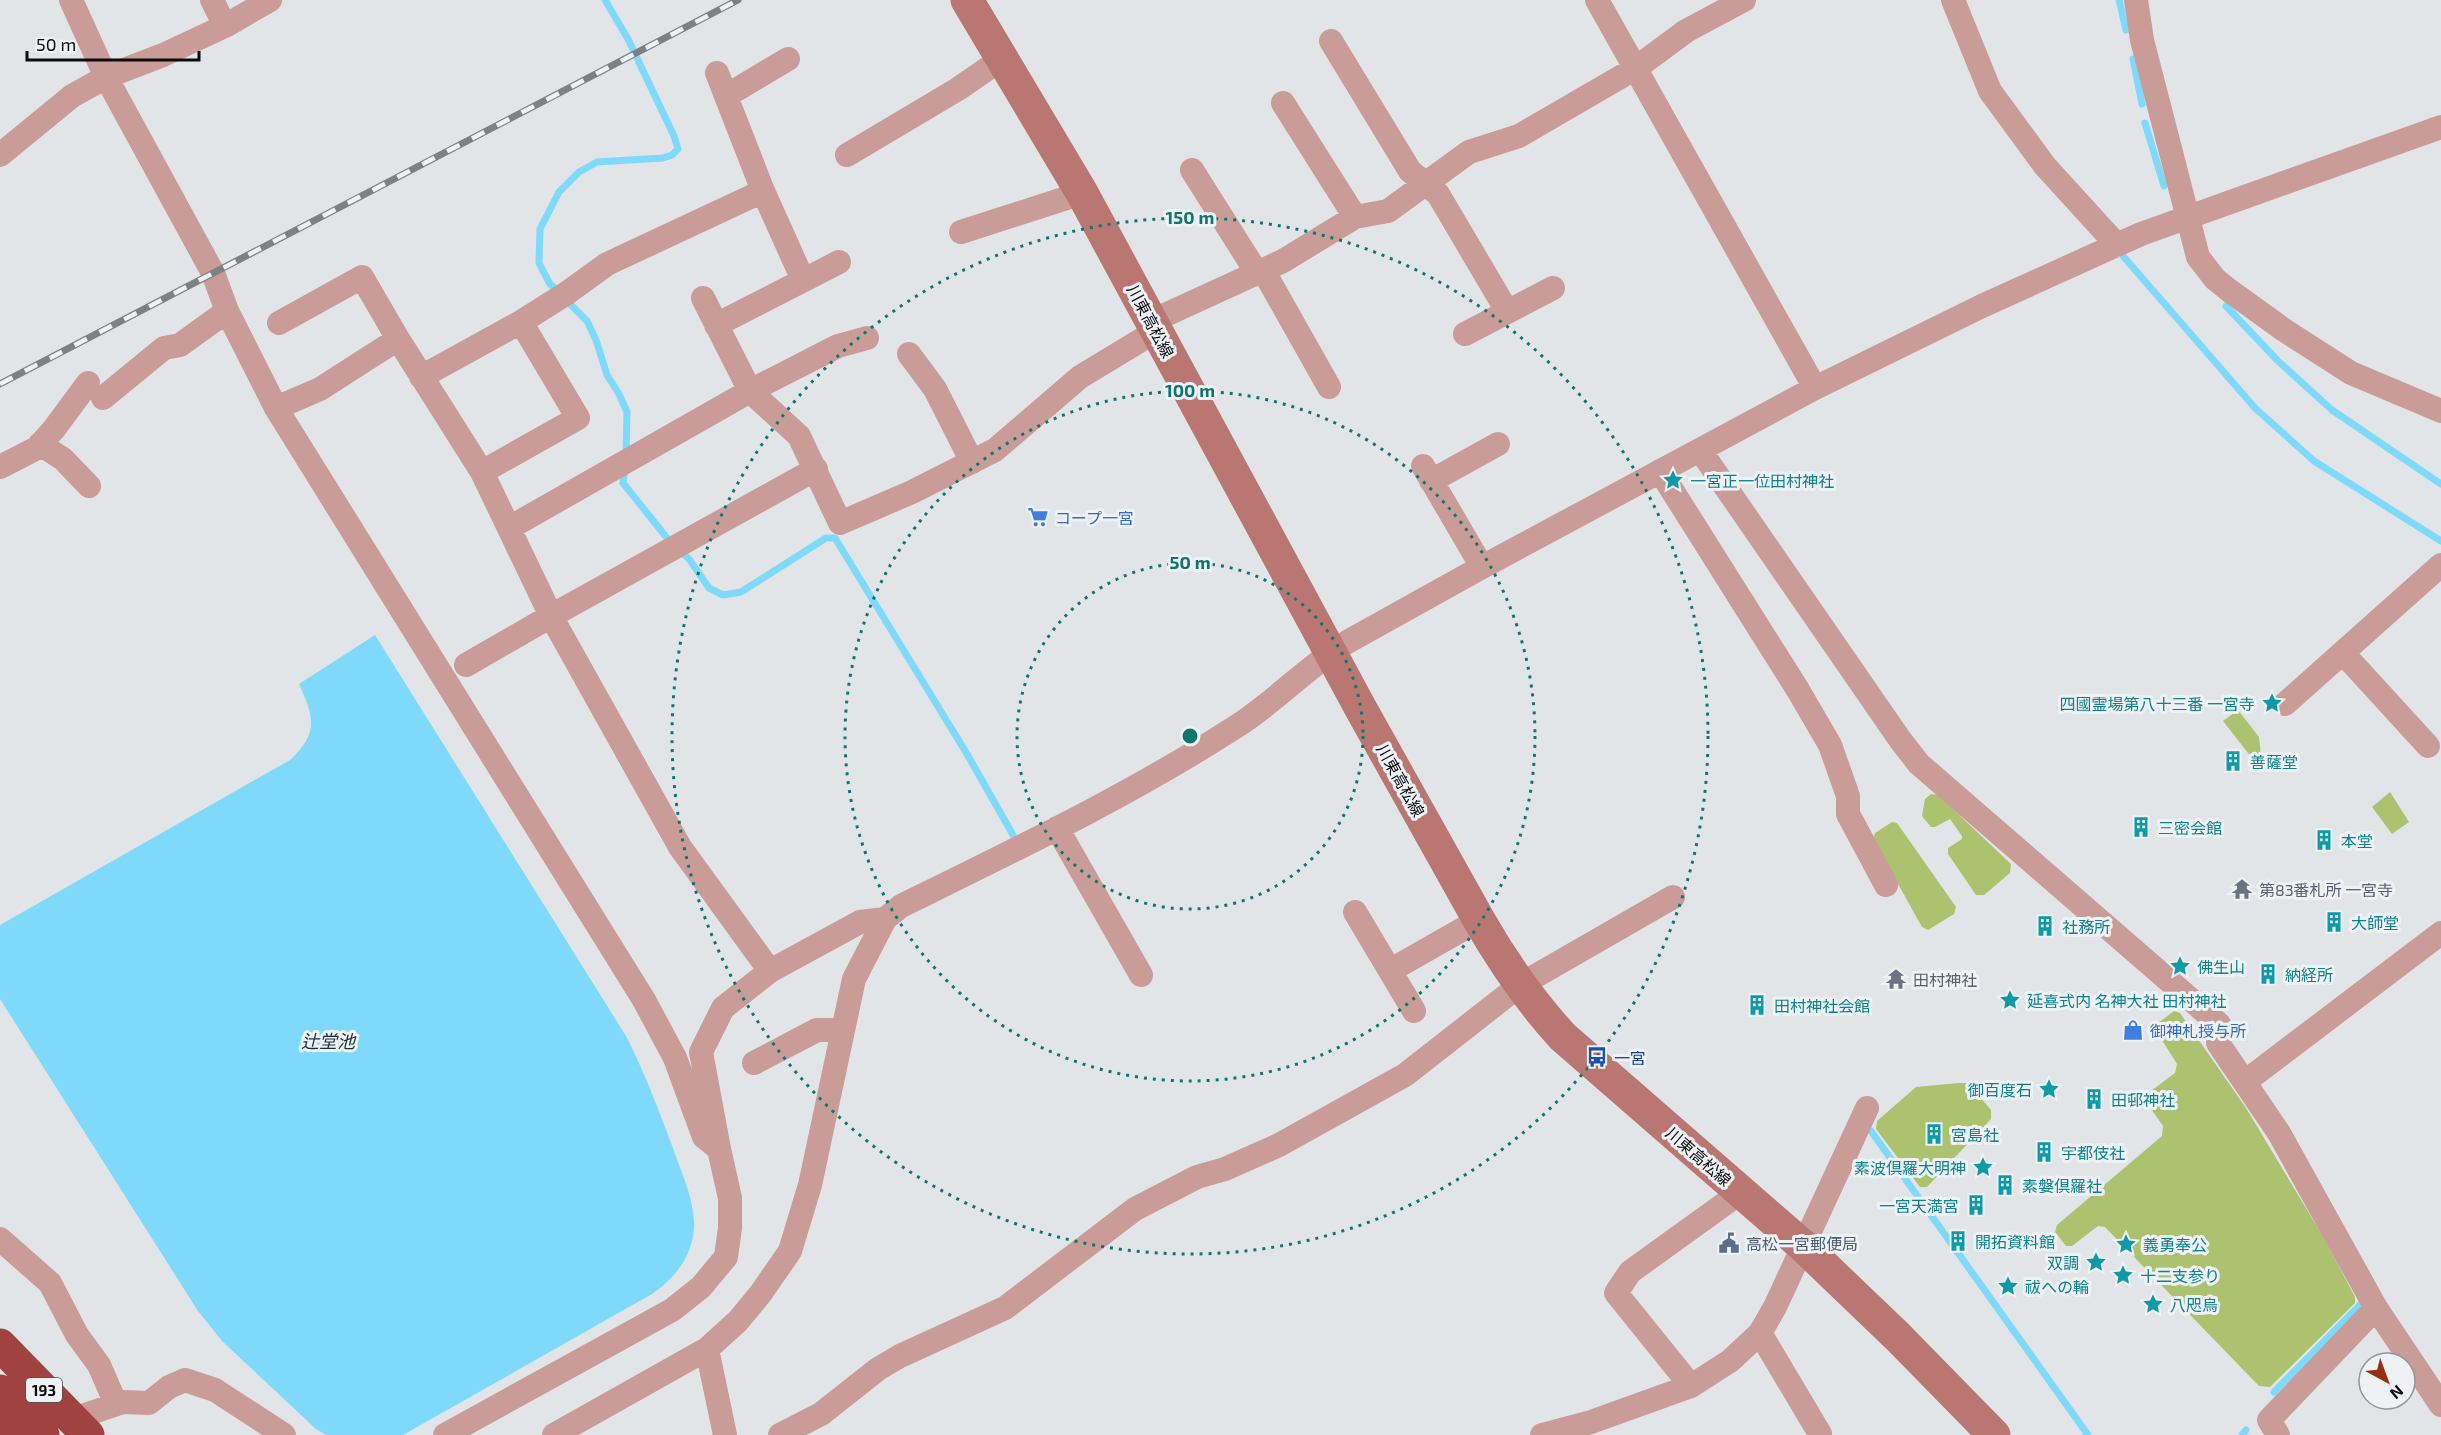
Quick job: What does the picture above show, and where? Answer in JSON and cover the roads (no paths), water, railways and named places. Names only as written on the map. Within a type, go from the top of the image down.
[{"type":"highway","points":[[0,1325],[60,1387],[80,1427]]},
{"type":"highway","name":"193","points":[[0,1345],[80,1427]]},
{"type":"highway","name":"193","points":[[0,1391],[43,1435]]},
{"type":"highway","points":[[0,1426],[9,1435]]},
{"type":"main road","name":"川東高松線","points":[[967,0],[1082,193],[1330,652],[1479,920],[1520,985],[1563,1037],[1802,1245],[1898,1337],[1994,1435]]},
{"type":"street","points":[[71,0],[106,77],[213,273],[227,311],[276,408],[644,1000],[675,1058],[704,1137],[719,1149]]},
{"type":"street","points":[[212,0],[225,26]]},
{"type":"street","points":[[0,155],[72,96],[106,77],[164,55],[225,26],[270,0]]},
{"type":"street","points":[[1597,0],[1815,388]]},
{"type":"street","points":[[703,298],[750,391],[799,436],[840,523],[912,492],[995,450],[1080,377],[1154,326],[1283,261],[1355,217],[1388,211],[1469,152],[1519,136],[1636,68],[1686,31],[1744,0]]},
{"type":"street","points":[[1953,0],[1990,91],[2045,166],[2116,245]]},
{"type":"street","points":[[2136,0],[2142,40],[2198,257],[2215,279],[2230,291],[2284,330],[2351,373],[2441,411]]},
{"type":"street","points":[[1331,41],[1410,171],[1438,194],[1507,310]]},
{"type":"street","points":[[847,154],[958,89],[1003,58]]},
{"type":"street","points":[[726,96],[788,59]]},
{"type":"street","points":[[717,73],[763,191],[803,280]]},
{"type":"street","points":[[1283,103],[1355,217]]},
{"type":"street","points":[[554,1435],[706,1349],[738,1321],[790,1251],[810,1185],[854,979],[885,920],[901,906],[1144,782],[1239,725],[1330,652],[1482,567],[1815,388],[1982,306],[2141,234],[2441,127]]},
{"type":"street","points":[[1192,170],[1260,272],[1329,387]]},
{"type":"street","points":[[421,377],[564,295],[607,264],[763,191]]},
{"type":"street","points":[[962,232],[1082,193]]},
{"type":"street","points":[[716,325],[838,262]]},
{"type":"street","points":[[279,324],[362,277],[421,377],[482,472],[551,616],[680,847],[770,971]]},
{"type":"street","points":[[1465,334],[1507,310],[1553,288]]},
{"type":"street","points":[[0,467],[40,444],[95,391],[164,348],[180,345],[227,311]]},
{"type":"street","points":[[482,472],[578,418],[521,321]]},
{"type":"street","points":[[509,528],[750,391],[838,346],[867,338]]},
{"type":"street","points":[[276,408],[320,389],[398,339]]},
{"type":"street","points":[[909,354],[935,389],[972,462]]},
{"type":"street","points":[[40,444],[63,459],[89,486]]},
{"type":"street","points":[[1482,567],[1427,474],[1498,444]]},
{"type":"street","points":[[1700,450],[1919,764],[2219,1024],[2218,1043],[2279,1132],[2376,1308],[2441,1406]]},
{"type":"street","points":[[466,666],[551,616],[816,469]]},
{"type":"street","points":[[1659,471],[1798,690],[1830,745],[1848,796],[1848,814],[1886,885]]},
{"type":"street","points":[[2285,704],[2441,565]]},
{"type":"street","points":[[2343,653],[2428,746]]},
{"type":"street","points":[[1057,828],[1141,975]]},
{"type":"street","points":[[780,1435],[820,1414],[878,1369],[900,1356],[1005,1308],[1135,1209],[1197,1177],[1279,1145],[1405,1075],[1520,985],[1673,897]]},
{"type":"street","points":[[1355,912],[1392,970],[1414,1011]]},
{"type":"street","points":[[445,1435],[672,1310],[701,1287],[726,1257],[729,1238],[730,1198],[701,1052],[723,1008],[770,971],[860,922],[885,920]]},
{"type":"street","points":[[1392,970],[1479,920]]},
{"type":"street","points":[[2246,1081],[2441,933]]},
{"type":"street","points":[[754,1063],[817,1029],[843,1030]]},
{"type":"street","points":[[1542,1435],[1591,1422],[1691,1386],[1730,1361],[1760,1333],[1775,1307],[1867,1108]]},
{"type":"street","points":[[1691,1386],[1616,1293],[1630,1272],[1741,1192]]},
{"type":"street","points":[[0,1239],[50,1283],[77,1335],[99,1365],[116,1404]]},
{"type":"street","points":[[2278,1435],[2269,1420],[2376,1308]]},
{"type":"street","points":[[1760,1333],[1820,1434]]},
{"type":"street","points":[[706,1349],[725,1435]]},
{"type":"street","points":[[80,1427],[116,1404],[149,1403],[169,1387],[185,1380],[215,1390],[284,1435]]},
{"type":"water","name":"辻堂池","points":[[375,635],[626,1036],[652,1092],[687,1186],[694,1222],[691,1244],[682,1264],[661,1288],[652,1294],[403,1435],[326,1435],[316,1429],[222,1341],[198,1311],[0,999],[0,925],[290,760],[310,733],[308,706],[299,684]]},
{"type":"waterway","points":[[605,0],[628,39],[678,149],[672,155],[663,158],[597,162],[579,172],[559,192],[540,229],[539,263],[550,284],[587,321],[596,340],[607,375],[627,412],[626,455]]},
{"type":"waterway","points":[[2119,0],[2126,30]]},
{"type":"waterway","points":[[2133,59],[2142,104]]},
{"type":"waterway","points":[[2145,123],[2164,186]]},
{"type":"waterway","points":[[2123,256],[2255,408],[2314,461],[2441,541]]},
{"type":"waterway","points":[[2226,306],[2278,361],[2332,410],[2441,484]]},
{"type":"waterway","points":[[625,469],[623,483],[671,543]]},
{"type":"waterway","points":[[679,550],[689,559],[709,588],[723,595],[741,592],[826,538],[835,538],[967,754],[1013,835]]},
{"type":"waterway","points":[[1871,1131],[2088,1435]]},
{"type":"waterway","points":[[2274,1392],[2363,1302],[2362,1299]]},
{"type":"waterway","points":[[2242,1435],[2246,1430]]},
{"type":"railway","points":[[0,384],[738,0]]},
{"type":"place","name":"一宮正一位田村神社","points":[[1673,480]]},
{"type":"place","name":"コープ一宮","points":[[1038,517]]},
{"type":"place","name":"四國霊場第八十三番 一宮寺","points":[[2272,703]]},
{"type":"place","name":"善薩堂","points":[[2233,761]]},
{"type":"place","name":"三密会館","points":[[2141,827]]},
{"type":"place","name":"本堂","points":[[2324,840]]},
{"type":"place","name":"第83番札所 一宮寺","points":[[2242,889]]},
{"type":"place","name":"大師堂","points":[[2334,922]]},
{"type":"place","name":"社務所","points":[[2045,926]]},
{"type":"place","name":"佛生山","points":[[2180,966]]},
{"type":"place","name":"納経所","points":[[2268,974]]},
{"type":"place","name":"田村神社","points":[[1896,979]]},
{"type":"place","name":"延喜式内 名神大社 田村神社","points":[[2010,1000]]},
{"type":"place","name":"田村神社会館","points":[[1757,1005]]},
{"type":"place","name":"御神札授与所","points":[[2133,1030]]},
{"type":"place","name":"一宮","points":[[1597,1057]]},
{"type":"place","name":"御百度石","points":[[2049,1089]]},
{"type":"place","name":"田邨神社","points":[[2094,1099]]},
{"type":"place","name":"宮島社","points":[[1934,1134]]},
{"type":"place","name":"宇都伎社","points":[[2044,1152]]},
{"type":"place","name":"素波倶羅大明神","points":[[1983,1167]]},
{"type":"place","name":"素媻倶羅社","points":[[2005,1185]]},
{"type":"place","name":"一宮天満宮","points":[[1976,1205]]},
{"type":"place","name":"開拓資料館","points":[[1958,1241]]},
{"type":"place","name":"高松一宮郵便局","points":[[1729,1243]]},
{"type":"place","name":"義勇奉公","points":[[2126,1244]]},
{"type":"place","name":"双調","points":[[2096,1262]]},
{"type":"place","name":"十二支参り","points":[[2123,1275]]},
{"type":"place","name":"祓への輪","points":[[2008,1286]]},
{"type":"place","name":"八咫烏","points":[[2153,1304]]}]
